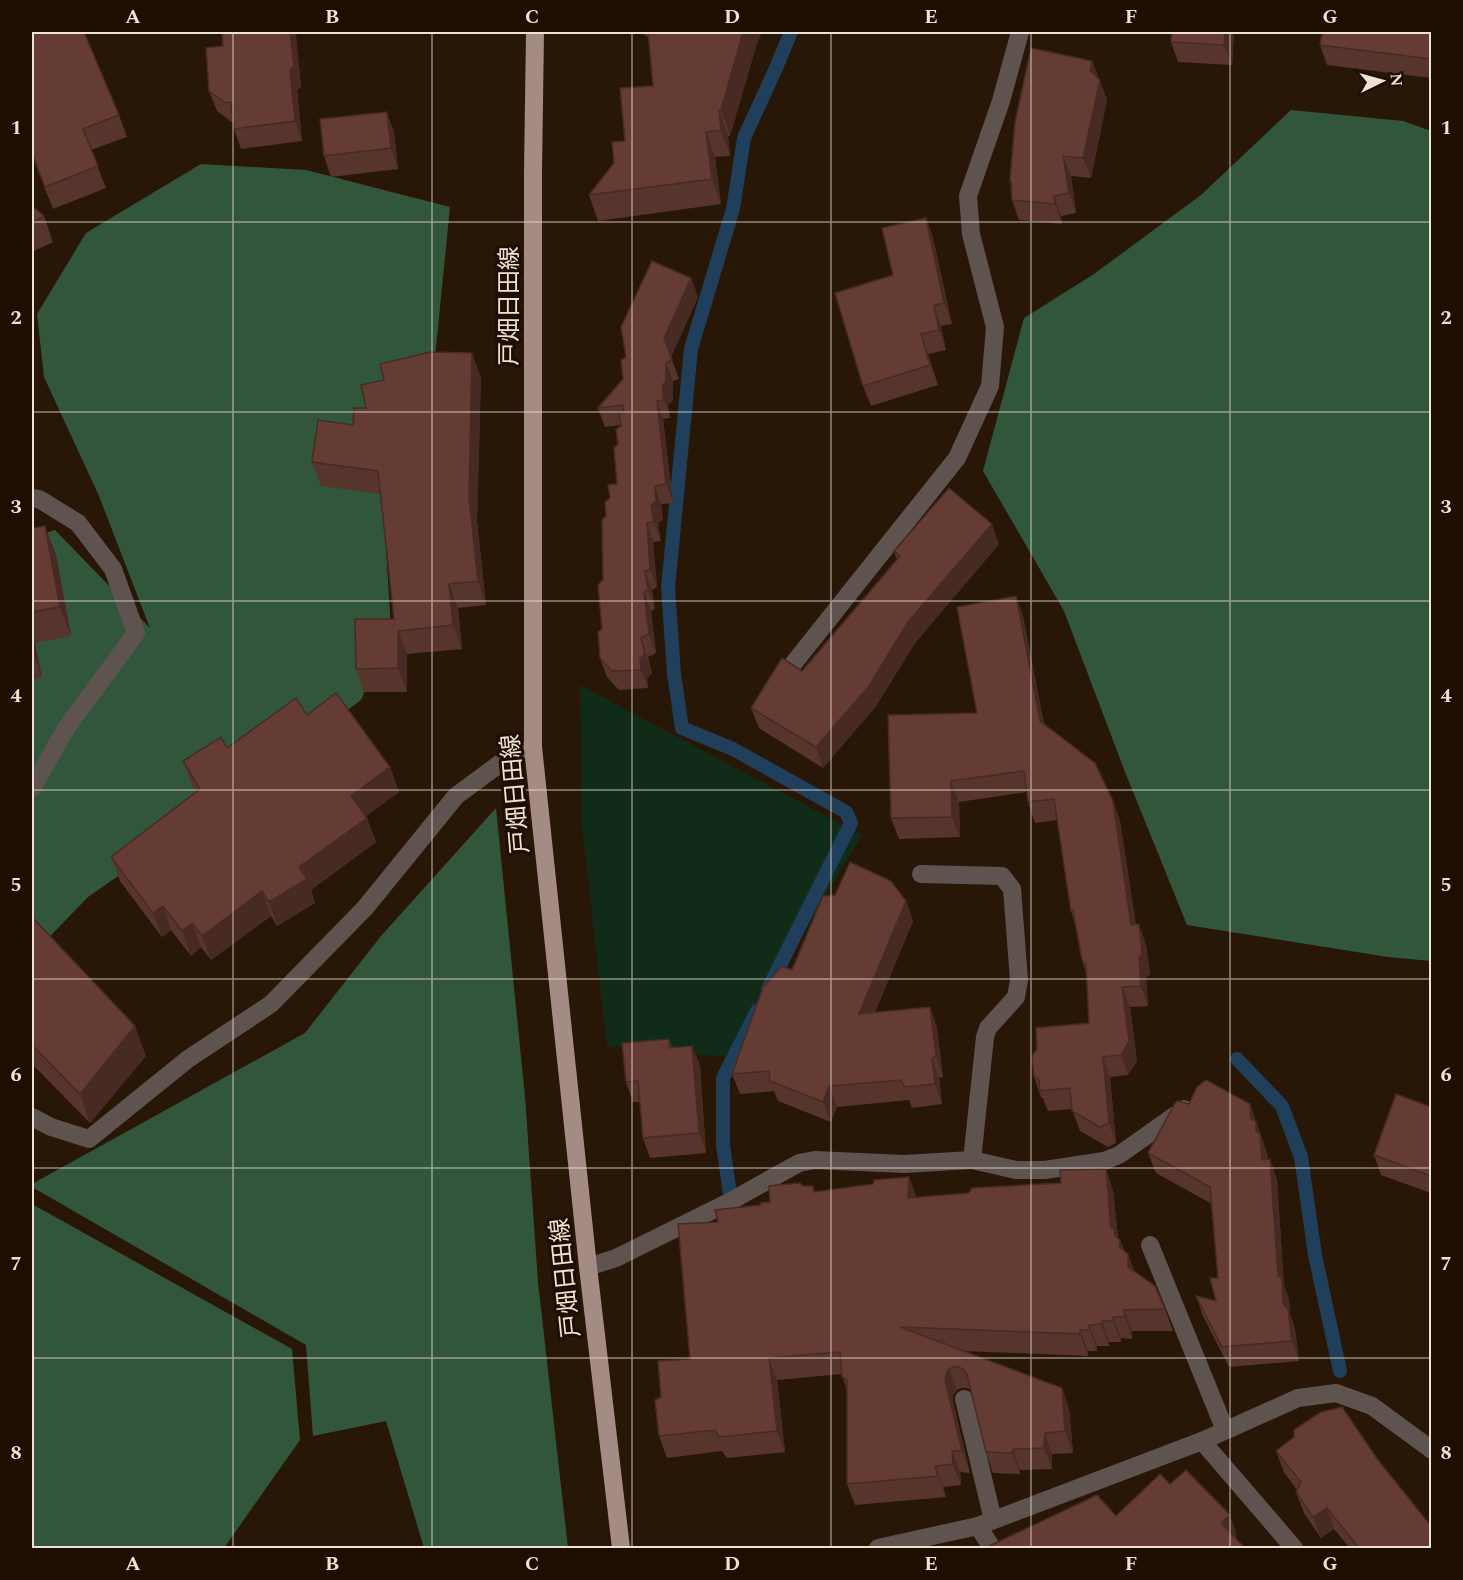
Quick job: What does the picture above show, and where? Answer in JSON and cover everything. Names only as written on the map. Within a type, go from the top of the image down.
[{"type":"main road","name":"戸畑日田線","points":[[535,32],[533,747],[588,1267],[621,1548]]},
{"type":"street","points":[[793,663],[957,458],[990,386],[995,327],[971,234],[968,196],[1001,101],[1020,32]]},
{"type":"street","points":[[32,498],[39,499],[78,524],[113,569],[136,633],[67,727],[32,788]]},
{"type":"street","points":[[32,1117],[51,1127],[89,1139],[188,1059],[271,1004],[365,908],[456,796],[502,762],[533,747]]},
{"type":"street","points":[[921,874],[1002,876],[1012,889],[1019,980],[1016,997],[988,1028],[985,1037],[972,1160]]},
{"type":"street","points":[[588,1267],[616,1258],[720,1207],[799,1163],[815,1161],[904,1164],[972,1160],[1016,1170],[1045,1170],[1104,1161],[1119,1155],[1194,1102]]},
{"type":"street","points":[[1150,1245],[1225,1430]]},
{"type":"street","points":[[878,1548],[986,1523],[1202,1441],[1298,1398],[1336,1393],[1372,1406],[1431,1450]]},
{"type":"street","points":[[964,1400],[992,1548]]},
{"type":"street","points":[[1202,1441],[1294,1548]]},
{"type":"green space","points":[[1291,110],[1403,121],[1431,131],[1431,961],[1388,957],[1187,925],[1125,772],[1064,611],[983,471],[1024,318],[1094,274],[1201,195]]},
{"type":"green space","points":[[201,164],[306,170],[450,207],[434,367],[376,388],[391,629],[361,700],[183,831],[88,897],[32,955],[32,537],[55,530],[150,628],[99,496],[44,377],[37,314],[86,233]]},
{"type":"green space","points":[[580,685],[862,835],[729,1057],[607,1046],[582,824]]},
{"type":"green space","points":[[496,808],[525,1097],[538,1282],[568,1548],[424,1548],[386,1421],[313,1436],[306,1345],[32,1187],[32,1184],[305,1033],[381,936]]},
{"type":"green space","points":[[32,1204],[292,1349],[300,1440],[224,1548],[32,1548]]},
{"type":"building","points":[[32,32],[84,32],[119,115],[83,129],[98,166],[45,187],[32,153]]},
{"type":"building","points":[[222,32],[290,32],[294,66],[290,70],[295,121],[234,129],[231,102],[226,103],[209,91],[206,48],[223,46]]},
{"type":"building","points":[[648,32],[743,32],[721,110],[719,110],[721,130],[706,132],[712,179],[589,195],[614,163],[612,142],[625,141],[620,88],[653,86]]},
{"type":"building","points":[[1172,32],[1225,32],[1224,45],[1171,42]]},
{"type":"building","points":[[1322,32],[1431,32],[1431,59],[1320,45]]},
{"type":"building","points":[[1031,48],[1092,61],[1090,71],[1100,80],[1083,158],[1063,156],[1069,193],[1054,196],[1055,204],[1012,200],[1010,180],[1015,122]]},
{"type":"building","points":[[387,112],[391,148],[324,156],[320,119]]},
{"type":"building","points":[[32,206],[44,216],[32,223]]},
{"type":"building","points":[[926,218],[944,303],[934,305],[939,330],[921,334],[930,365],[863,386],[835,293],[893,275],[882,228]]},
{"type":"building","points":[[652,261],[691,278],[664,338],[672,360],[666,363],[666,381],[662,386],[664,400],[657,401],[666,484],[655,486],[656,501],[651,505],[654,522],[647,523],[650,569],[645,571],[648,590],[644,592],[649,634],[641,638],[645,654],[640,659],[641,670],[612,671],[600,658],[598,632],[602,629],[598,585],[603,580],[602,520],[606,516],[605,502],[610,498],[608,485],[617,484],[614,448],[618,444],[616,429],[621,426],[619,412],[624,412],[623,405],[598,408],[623,379],[621,360],[626,357],[621,327]]},
{"type":"building","points":[[430,352],[472,353],[469,497],[478,581],[449,584],[453,625],[398,631],[398,668],[356,669],[355,619],[394,619],[378,471],[312,462],[318,420],[353,425],[354,408],[366,408],[361,385],[384,380],[380,364]]},
{"type":"building","points":[[949,488],[992,524],[908,622],[869,686],[816,747],[751,708],[782,658],[802,671],[900,556],[894,551]]},
{"type":"building","points":[[45,526],[60,607],[32,612],[32,528]]},
{"type":"building","points":[[1016,596],[1040,721],[1095,763],[1113,801],[1131,925],[1139,924],[1142,954],[1139,957],[1141,986],[1122,987],[1129,1041],[1121,1055],[1103,1057],[1109,1123],[1100,1127],[1072,1111],[1070,1088],[1040,1091],[1039,1080],[1034,1077],[1032,1056],[1037,1049],[1036,1028],[1089,1023],[1086,965],[1082,960],[1073,910],[1071,911],[1054,799],[1028,802],[1024,771],[951,781],[952,817],[891,818],[888,715],[977,713],[957,607]]},
{"type":"building","points":[[336,693],[390,767],[351,796],[367,818],[299,867],[307,879],[269,902],[262,891],[202,936],[192,923],[182,931],[163,906],[153,913],[111,857],[200,789],[183,761],[221,737],[227,748],[296,698],[307,715]]},
{"type":"building","points":[[850,862],[891,881],[906,901],[859,1014],[930,1007],[936,1056],[932,1058],[935,1084],[905,1087],[901,1080],[829,1086],[823,1102],[770,1081],[769,1071],[732,1074],[763,987],[782,966],[792,970],[823,896],[835,895]]},
{"type":"building","points":[[32,917],[135,1026],[80,1094],[32,1045]]},
{"type":"building","points":[[669,1039],[669,1048],[692,1046],[699,1133],[643,1138],[638,1081],[626,1082],[622,1043]]},
{"type":"building","points":[[1206,1080],[1250,1104],[1251,1119],[1256,1121],[1256,1132],[1260,1133],[1262,1160],[1270,1159],[1278,1276],[1282,1279],[1283,1304],[1288,1309],[1292,1341],[1222,1347],[1196,1296],[1216,1301],[1210,1278],[1218,1278],[1210,1187],[1148,1153],[1175,1103],[1178,1101],[1189,1104],[1197,1087]]},
{"type":"building","points":[[1396,1094],[1431,1107],[1431,1176],[1374,1155]]},
{"type":"building","points":[[1106,1169],[1111,1228],[1114,1228],[1115,1236],[1120,1240],[1119,1247],[1128,1254],[1128,1267],[1155,1286],[1165,1309],[1124,1310],[1125,1317],[1113,1317],[1113,1321],[1102,1321],[1101,1324],[1089,1325],[1090,1330],[1080,1330],[1080,1334],[900,1327],[1062,1388],[1065,1431],[1045,1433],[1044,1448],[1013,1449],[1012,1453],[986,1452],[967,1375],[959,1367],[953,1367],[949,1369],[945,1380],[962,1451],[952,1451],[953,1464],[935,1466],[938,1476],[847,1484],[847,1380],[842,1377],[840,1352],[769,1358],[777,1431],[719,1437],[715,1430],[659,1436],[655,1400],[661,1397],[658,1361],[690,1359],[678,1224],[718,1222],[715,1210],[770,1202],[769,1186],[800,1183],[803,1186],[813,1186],[814,1192],[873,1184],[874,1180],[909,1177],[908,1198],[969,1193],[972,1188],[1061,1183],[1060,1170]]},
{"type":"building","points":[[1342,1407],[1378,1460],[1431,1526],[1431,1548],[1359,1548],[1327,1508],[1313,1517],[1296,1492],[1301,1482],[1276,1451],[1294,1437],[1294,1430],[1321,1412]]},
{"type":"building","points":[[1186,1470],[1230,1515],[1221,1523],[1245,1548],[985,1548],[1097,1495],[1116,1516],[1160,1474],[1170,1484]]},
{"type":"waterway","points":[[768,989],[851,823],[846,812],[733,749],[682,728],[674,674],[668,588],[691,349],[733,209],[744,138],[791,32]]},
{"type":"waterway","points":[[731,1201],[723,1145],[723,1078],[757,1011]]},
{"type":"waterway","points":[[1237,1059],[1282,1106],[1301,1157],[1315,1255],[1340,1371]]}]
